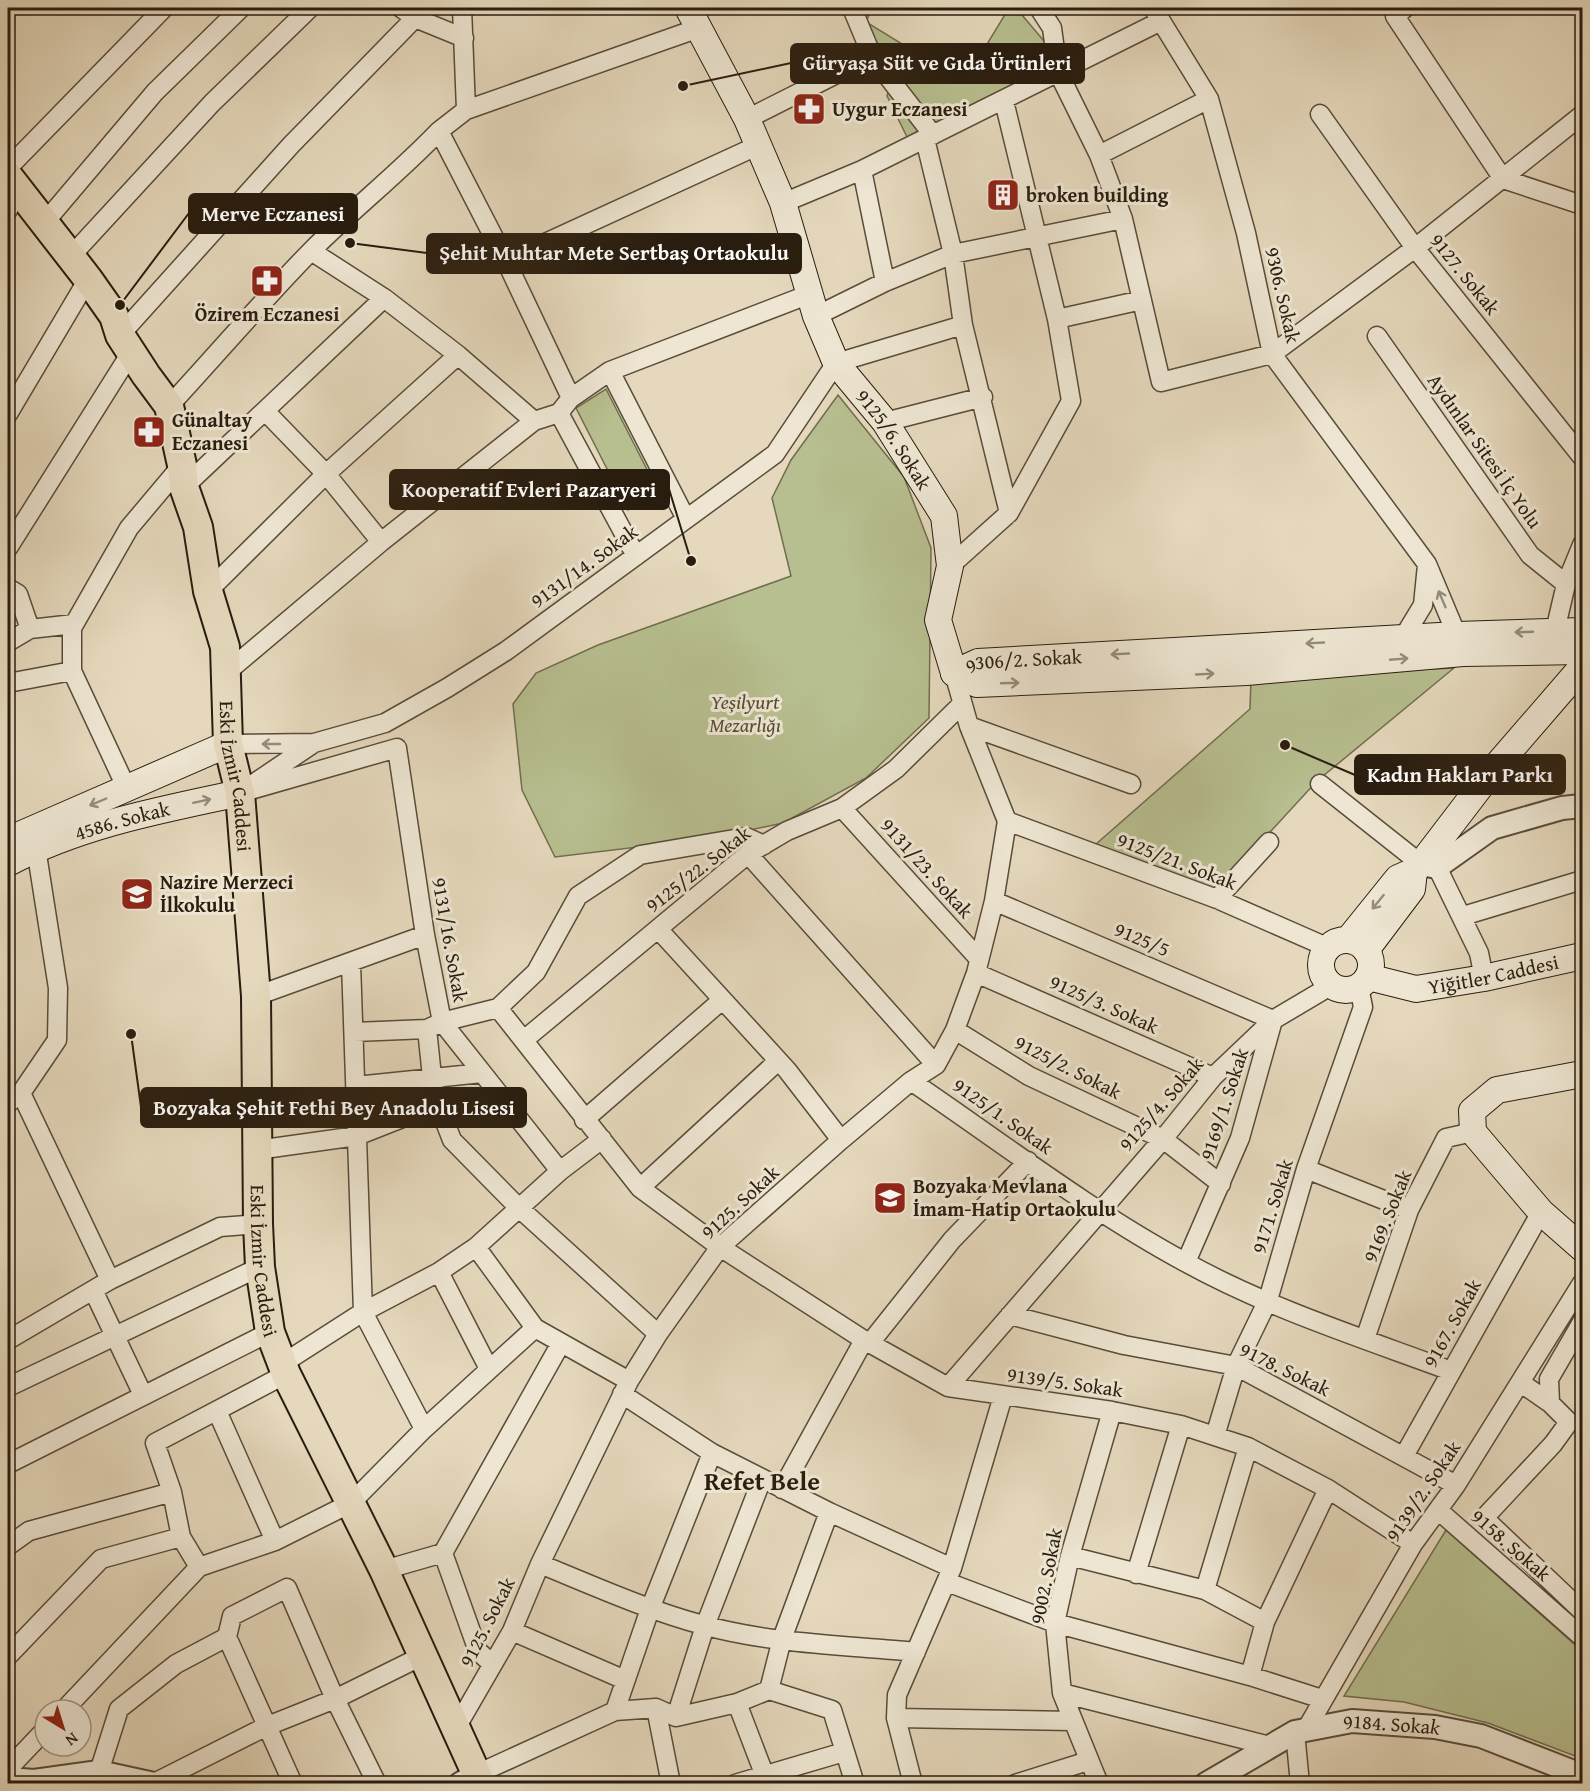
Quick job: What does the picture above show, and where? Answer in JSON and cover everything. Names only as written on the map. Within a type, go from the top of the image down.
[{"type":"main road","name":"9125/6. Sokak","points":[[694,18],[747,119],[783,203],[813,305],[836,363],[885,422],[944,516],[950,566],[938,620],[954,673]]},
{"type":"main road","name":"Eski İzmir Caddesi","points":[[10,186],[45,222],[88,279],[114,316],[126,343],[169,406],[183,476],[198,527],[208,591],[225,647],[228,744],[240,793],[256,996],[258,1224],[260,1267],[270,1332],[284,1369],[384,1570],[456,1728],[473,1780]]},
{"type":"main road","name":"9306/2. Sokak","points":[[954,673],[977,684],[1247,672],[1555,631],[1582,631]]},
{"type":"main road","name":"9306/2. Sokak","points":[[954,673],[978,662],[1403,638],[1460,644],[1582,651]]},
{"type":"main road","points":[[1348,946],[1371,963],[1364,982],[1345,990],[1332,985],[1322,967],[1322,960],[1348,946],[1412,889],[1424,867],[1492,771],[1582,668]]},
{"type":"main road","name":"4586. Sokak","points":[[8,840],[228,744]]},
{"type":"main road","name":"4586. Sokak","points":[[8,863],[36,848],[128,817],[240,793]]},
{"type":"main road","name":"Yiğitler Caddesi","points":[[1364,982],[1416,989],[1484,978],[1582,956]]},
{"type":"main road","points":[[1581,1244],[1540,1212],[1473,1132],[1472,1111],[1497,1090],[1582,1074]]},
{"type":"street","points":[[10,186],[164,8]]},
{"type":"street","points":[[45,222],[155,92],[241,8]]},
{"type":"street","points":[[71,256],[212,103],[310,8]]},
{"type":"street","points":[[462,8],[466,110]]},
{"type":"street","points":[[852,8],[872,56],[929,137],[953,254],[963,325],[983,397],[1009,513]]},
{"type":"street","points":[[1039,8],[1052,28],[1058,72],[1099,155],[1123,219],[1161,382],[1272,354],[1415,248],[1582,115]]},
{"type":"street","points":[[1405,8],[1395,16],[1503,179],[1582,205]]},
{"type":"street","points":[[8,548],[126,343],[291,146],[408,13],[464,38]]},
{"type":"street","points":[[783,203],[862,170],[1004,101],[1157,14]]},
{"type":"street","name":"9306. Sokak","points":[[1157,14],[1209,99],[1246,232],[1272,354],[1427,564],[1460,644]]},
{"type":"street","points":[[169,406],[311,251],[366,198],[401,172],[440,131],[466,110],[694,18]]},
{"type":"street","points":[[747,119],[872,56]]},
{"type":"street","points":[[1099,155],[1209,99]]},
{"type":"street","points":[[950,566],[1009,513],[1071,401],[1058,319],[1004,101]]},
{"type":"street","name":"9127. Sokak","points":[[1320,114],[1415,248],[1582,457]]},
{"type":"street","points":[[440,131],[572,398]]},
{"type":"street","points":[[506,261],[759,145]]},
{"type":"street","points":[[862,170],[885,282]]},
{"type":"street","points":[[227,672],[381,542],[534,421],[559,412],[572,398],[610,371],[885,282],[953,254],[1123,219]]},
{"type":"street","points":[[311,251],[384,298],[458,355],[534,421]]},
{"type":"street","points":[[8,414],[88,279]]},
{"type":"street","points":[[127,789],[72,671],[74,624],[129,528],[183,476],[266,412],[384,298]]},
{"type":"street","points":[[1058,319],[1142,300]]},
{"type":"street","points":[[836,363],[963,325]]},
{"type":"street","name":"Aydınlar Sitesi İç Yolu","points":[[1377,336],[1530,555],[1566,584]]},
{"type":"street","points":[[208,591],[326,474],[458,355]]},
{"type":"street","name":"9131/14. Sokak","points":[[228,744],[314,743],[385,723],[447,688],[506,651],[775,454],[836,363]]},
{"type":"street","points":[[610,371],[686,519]]},
{"type":"street","points":[[885,422],[983,397]]},
{"type":"street","points":[[266,412],[326,474],[381,542]]},
{"type":"street","points":[[559,412],[636,556]]},
{"type":"street","points":[[1555,631],[1566,584],[1582,545]]},
{"type":"street","points":[[1403,638],[1423,605],[1427,564]]},
{"type":"street","points":[[8,588],[18,594],[30,630]]},
{"type":"street","points":[[8,642],[30,630],[74,624]]},
{"type":"street","points":[[8,683],[72,671]]},
{"type":"street","name":"9125/6. Sokak","points":[[954,673],[969,726]]},
{"type":"street","name":"9125/22. Sokak","points":[[525,1039],[748,854],[787,831],[842,807],[896,769],[962,704]]},
{"type":"street","points":[[969,726],[1131,784]]},
{"type":"street","points":[[969,726],[1007,821]]},
{"type":"street","name":"9131/14. Sokak","points":[[240,793],[314,743]]},
{"type":"street","name":"9131/16. Sokak","points":[[240,793],[397,748],[425,935],[434,1025],[482,1073],[560,1171]]},
{"type":"street","points":[[1320,784],[1424,867],[1463,916],[1479,953],[1484,978]]},
{"type":"street","points":[[1424,867],[1492,828],[1562,808],[1582,806]]},
{"type":"street","name":"9131/23. Sokak","points":[[842,807],[978,966]]},
{"type":"street","name":"9125/21. Sokak","points":[[1007,821],[1348,946]]},
{"type":"street","name":"9125. Sokak","points":[[456,1728],[512,1630],[540,1564],[626,1388],[658,1334],[720,1247],[911,1081],[936,1065],[955,1030],[978,966],[994,901],[1007,821]]},
{"type":"street","points":[[355,1032],[434,1025],[498,1008],[536,972],[578,896],[640,855],[746,837],[764,845]]},
{"type":"street","points":[[1217,899],[1269,842]]},
{"type":"street","points":[[36,848],[58,988],[57,1040],[14,1098],[110,1280]]},
{"type":"street","points":[[748,854],[936,1065]]},
{"type":"street","points":[[1463,916],[1582,880]]},
{"type":"street","name":"9125/5","points":[[994,901],[1273,1020]]},
{"type":"street","points":[[658,929],[721,1001],[778,1061],[841,1140]]},
{"type":"street","points":[[256,996],[425,935]]},
{"type":"street","points":[[351,963],[363,1312],[424,1429]]},
{"type":"street","name":"9125/3. Sokak","points":[[978,966],[1212,1077]]},
{"type":"street","name":"9171. Sokak","points":[[1215,1436],[1236,1366],[1268,1300],[1306,1168],[1363,1007],[1364,982]]},
{"type":"street","points":[[1273,1020],[1332,985]]},
{"type":"street","points":[[584,1120],[721,1001]]},
{"type":"street","name":"9139/5. Sokak","points":[[498,1008],[525,1039],[584,1120],[602,1139],[640,1188],[720,1247],[867,1341],[948,1387],[1112,1411],[1181,1425],[1248,1447],[1328,1489],[1413,1544]]},
{"type":"street","name":"9125/4. Sokak","points":[[948,1387],[1099,1210],[1163,1139],[1212,1077],[1273,1020]]},
{"type":"street","name":"9169/1. Sokak","points":[[1186,1263],[1240,1138],[1273,1020]]},
{"type":"street","points":[[434,1025],[432,1077],[438,1104],[452,1140],[518,1207],[658,1334]]},
{"type":"street","name":"9125/2. Sokak","points":[[955,1030],[1029,1076],[1163,1139],[1221,1184]]},
{"type":"street","points":[[640,1188],[778,1061]]},
{"type":"street","points":[[356,1086],[482,1073]]},
{"type":"street","name":"9125/1. Sokak","points":[[911,1081],[1099,1210]]},
{"type":"street","points":[[257,1150],[357,1136],[438,1104]]},
{"type":"street","name":"9169. Sokak","points":[[1365,1339],[1409,1210],[1446,1138],[1473,1132]]},
{"type":"street","points":[[199,1567],[181,1537],[172,1492],[155,1443],[217,1411],[284,1369],[363,1312],[439,1272],[476,1247],[560,1171],[602,1139]]},
{"type":"street","points":[[782,1489],[867,1341],[952,1240],[1028,1161]]},
{"type":"street","points":[[1306,1168],[1409,1210]]},
{"type":"street","points":[[1099,1210],[1186,1263],[1268,1300],[1451,1371]]},
{"type":"street","name":"9167. Sokak","points":[[1404,1456],[1540,1212]]},
{"type":"street","points":[[8,1340],[94,1292],[110,1280],[220,1227],[258,1224]]},
{"type":"street","points":[[476,1247],[535,1328],[626,1388],[712,1453],[949,1575],[1055,1623],[1250,1676],[1322,1699]]},
{"type":"street","points":[[8,1387],[260,1267]]},
{"type":"street","points":[[439,1272],[489,1369]]},
{"type":"street","name":"9139/2. Sokak","points":[[1301,1730],[1322,1699],[1413,1544],[1456,1485],[1582,1283]]},
{"type":"street","points":[[94,1292],[143,1395]]},
{"type":"street","name":"9178. Sokak","points":[[1010,1315],[1124,1345],[1236,1366],[1456,1485]]},
{"type":"street","points":[[1550,1403],[1549,1379],[1582,1322]]},
{"type":"street","points":[[75,1698],[199,1567],[275,1541],[351,1503],[424,1429],[535,1328]]},
{"type":"street","points":[[8,1464],[270,1332]]},
{"type":"street","points":[[384,1570],[443,1553],[561,1343]]},
{"type":"street","points":[[1521,1383],[1550,1403],[1569,1422],[1553,1444],[1484,1518],[1582,1611]]},
{"type":"street","points":[[913,1784],[896,1718],[897,1695],[949,1575],[1003,1396]]},
{"type":"street","points":[[217,1411],[275,1541]]},
{"type":"street","name":"9002. Sokak","points":[[1099,1784],[1062,1693],[1055,1623],[1070,1556],[1112,1411]]},
{"type":"street","points":[[1136,1574],[1181,1425]]},
{"type":"street","points":[[1205,1590],[1248,1447]]},
{"type":"street","points":[[615,1711],[650,1609],[712,1453]]},
{"type":"street","points":[[676,1717],[705,1626],[762,1479]]},
{"type":"street","points":[[1250,1676],[1265,1622],[1328,1489]]},
{"type":"street","points":[[8,1546],[29,1531],[172,1492]]},
{"type":"street","name":"9158. Sokak","points":[[1438,1510],[1582,1637]]},
{"type":"street","points":[[769,1690],[782,1639],[829,1512]]},
{"type":"street","points":[[8,1656],[101,1559],[181,1537]]},
{"type":"street","points":[[443,1553],[478,1651],[492,1664]]},
{"type":"street","points":[[1070,1556],[1205,1590],[1265,1622]]},
{"type":"street","points":[[540,1564],[650,1609],[705,1626],[782,1639],[916,1652]]},
{"type":"street","points":[[293,1784],[265,1727],[227,1637],[232,1616],[286,1588],[335,1699],[377,1784]]},
{"type":"street","points":[[512,1630],[625,1680]]},
{"type":"street","points":[[99,1772],[119,1709],[176,1664],[227,1637]]},
{"type":"street","points":[[8,1779],[35,1783],[99,1772],[154,1783],[265,1727],[335,1699],[422,1656]]},
{"type":"street","points":[[473,1780],[615,1711],[656,1708],[676,1717],[737,1703],[769,1690],[832,1710],[855,1784]]},
{"type":"street","points":[[1062,1693],[1270,1746]]},
{"type":"street","points":[[737,1703],[767,1779]]},
{"type":"street","points":[[656,1708],[671,1784]]},
{"type":"street","points":[[896,1718],[1072,1721]]},
{"type":"street","name":"9184. Sokak","points":[[1206,1784],[1301,1730],[1352,1721],[1435,1727],[1481,1737],[1571,1771],[1582,1778]]},
{"type":"street","points":[[1300,1784],[1301,1730]]},
{"type":"street","points":[[8,1769],[33,1743]]},
{"type":"street","points":[[735,1784],[767,1779],[844,1752]]},
{"type":"street","points":[[1015,1784],[1088,1761]]},
{"type":"green space","points":[[861,8],[872,8],[866,22],[964,82],[1009,8],[1016,8],[1056,55],[1058,69],[908,139],[887,96],[898,59],[867,35]]},
{"type":"green space","points":[[606,389],[658,491],[628,510],[576,408]]},
{"type":"green space","name":"Yeşilyurt Mezarlığı","points":[[838,395],[904,477],[931,548],[929,718],[866,778],[783,823],[713,838],[555,857],[522,790],[513,704],[536,673],[598,645],[791,576],[772,498],[791,460]]},
{"type":"green space","points":[[1454,668],[1317,781],[1215,892],[1095,845],[1250,709],[1251,677]]},
{"type":"green space","points":[[1446,1530],[1582,1651],[1582,1751],[1575,1756],[1488,1723],[1404,1702],[1344,1696]]},
{"type":"place","name":"Güryaşa Süt ve Gıda Ürünleri","points":[[683,86]]},
{"type":"place","name":"Uygur Eczanesi","points":[[809,109]]},
{"type":"place","name":"broken building","points":[[1003,195]]},
{"type":"place","name":"Şehit Muhtar Mete Sertbaş Ortaokulu","points":[[350,243]]},
{"type":"place","name":"Özirem Eczanesi","points":[[267,281]]},
{"type":"place","name":"Merve Eczanesi","points":[[120,305]]},
{"type":"place","name":"Günaltay Eczanesi","points":[[149,432]]},
{"type":"place","name":"Kooperatif Evleri Pazaryeri","points":[[691,561]]},
{"type":"place","name":"Kadın Hakları Parkı","points":[[1285,745]]},
{"type":"place","name":"Nazire Merzeci İlkokulu","points":[[137,894]]},
{"type":"place","name":"Bozyaka Şehit Fethi Bey Anadolu Lisesi","points":[[131,1034]]},
{"type":"place","name":"Bozyaka Mevlana İmam-Hatip Ortaokulu","points":[[890,1198]]},
{"type":"district","name":"Refet Bele","points":[[762,1481]]}]
